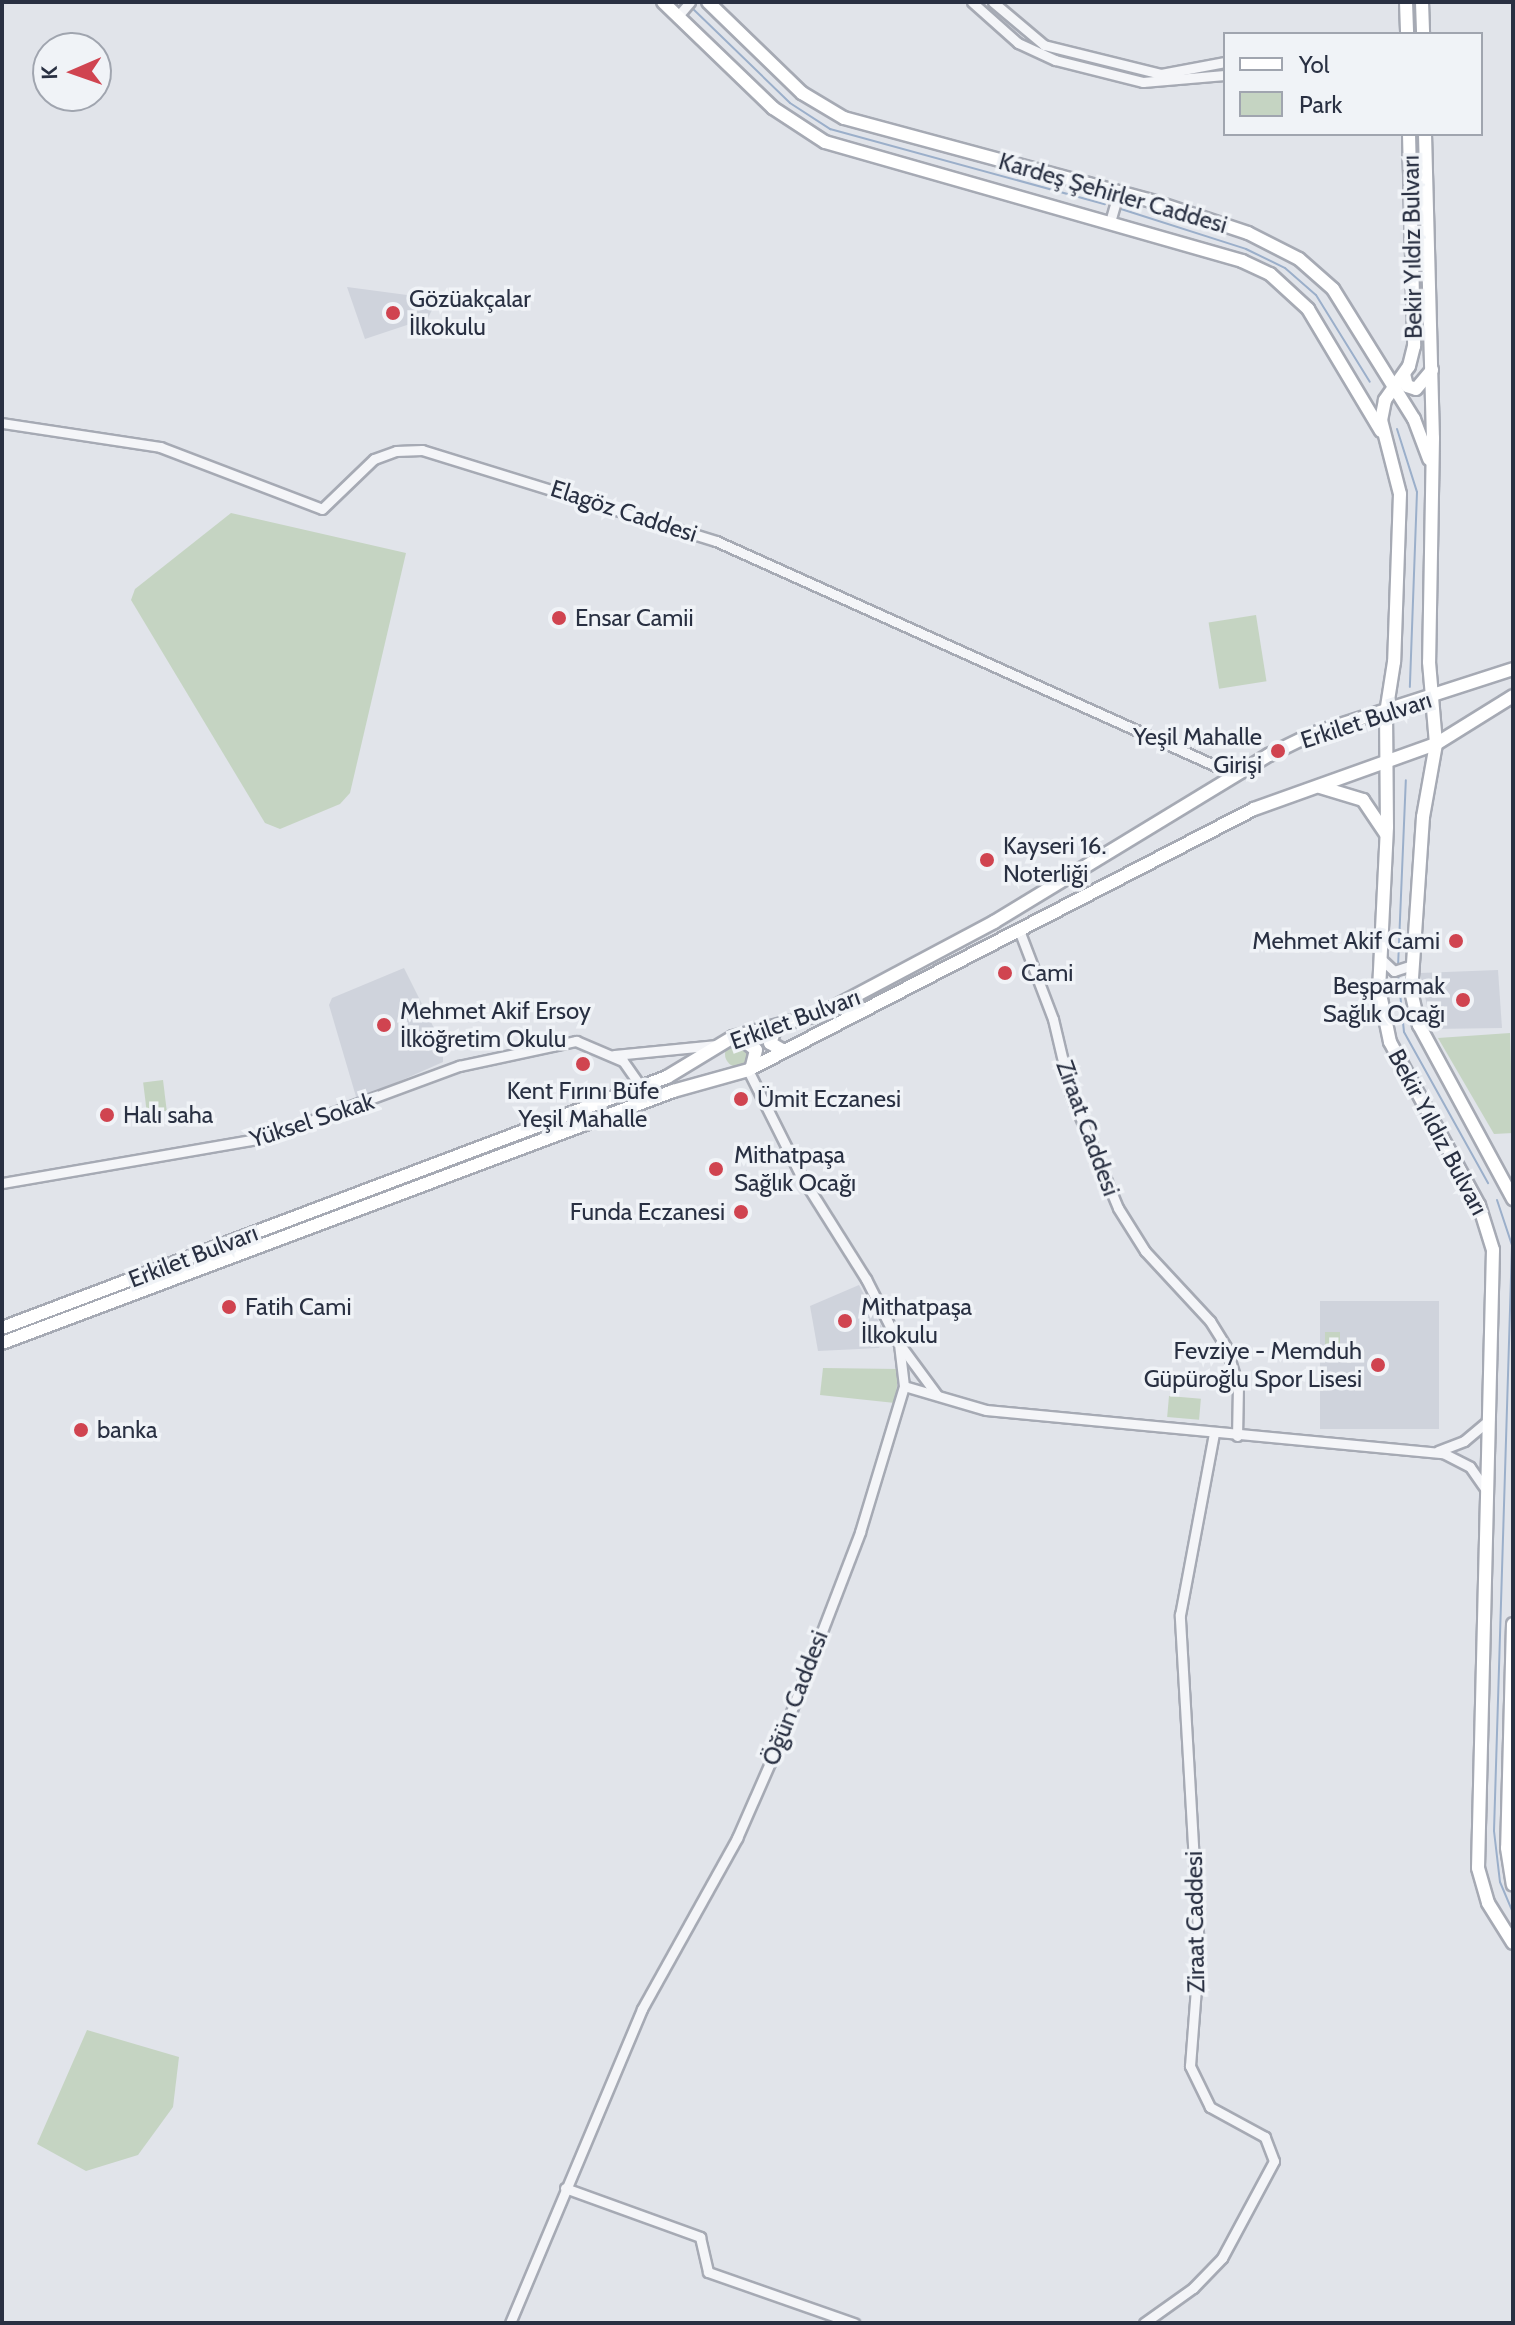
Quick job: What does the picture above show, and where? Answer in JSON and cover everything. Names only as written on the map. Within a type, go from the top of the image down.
[{"type":"main road","name":"Kardeş Şehirler Caddesi","points":[[663,2],[773,108],[825,142],[1242,261],[1278,280],[1308,309],[1382,434]]},
{"type":"main road","name":"Kardeş Şehirler Caddesi","points":[[708,2],[802,93],[844,118],[1119,191],[1248,233],[1306,264],[1333,289],[1420,431],[1432,478]]},
{"type":"main road","points":[[1406,2],[1407,32]]},
{"type":"main road","points":[[1422,2],[1423,32]]},
{"type":"main road","name":"Bekir Yıldız Bulvarı","points":[[1409,136],[1414,346],[1404,374],[1382,407],[1382,434],[1400,494],[1386,713],[1386,835],[1380,1001],[1390,1042],[1472,1192],[1491,1239],[1478,1868],[1491,1909],[1513,1943]]},
{"type":"main road","name":"Bekir Yıldız Bulvarı","points":[[1425,136],[1432,370],[1431,699],[1436,744],[1423,817],[1411,991],[1419,1025],[1512,1193]]},
{"type":"main road","points":[[1404,374],[1407,386],[1416,389],[1432,370]]},
{"type":"main road","name":"Erkilet Bulvarı","points":[[2,1328],[667,1077],[739,1037],[823,1013],[884,984],[1236,775],[1312,734],[1431,699],[1513,669]]},
{"type":"main road","points":[[1356,721],[1390,688]]},
{"type":"main road","name":"Erkilet Bulvarı","points":[[2,1343],[410,1188],[745,1069],[1254,809],[1436,744],[1513,696]]},
{"type":"main road","points":[[1313,787],[1359,798],[1386,835]]},
{"type":"main road","points":[[776,1026],[769,1039],[782,1050]]},
{"type":"main road","points":[[724,1044],[723,1062],[745,1069],[756,1050],[739,1037]]},
{"type":"main road","points":[[1513,1624],[1507,1856],[1513,1885]]},
{"type":"street","points":[[677,17],[690,2]]},
{"type":"street","points":[[972,2],[1018,43],[1055,60],[1143,82],[1223,75]]},
{"type":"street","points":[[993,2],[1028,37],[1083,56],[1161,74],[1223,62]]},
{"type":"street","points":[[1110,222],[1119,191]]},
{"type":"street","name":"Elagöz Caddesi","points":[[2,423],[160,447],[322,509],[374,459],[400,450],[422,450],[716,541],[1236,775]]},
{"type":"street","name":"Ziraat Caddesi","points":[[1019,930],[1053,1019],[1071,1095],[1118,1208],[1145,1251],[1210,1321],[1226,1347],[1238,1386],[1237,1436]]},
{"type":"street","points":[[1380,958],[1394,971],[1412,966]]},
{"type":"street","name":"Yüksel Sokak","points":[[2,1183],[253,1141],[322,1120],[459,1066],[576,1041],[623,1061],[641,1087]]},
{"type":"street","name":"Yüksel Sokak","points":[[614,1055],[724,1044]]},
{"type":"street","points":[[623,1061],[648,1079],[667,1077]]},
{"type":"street","name":"Öğün Caddesi","points":[[510,2323],[654,1984],[737,1838],[783,1733],[860,1532],[904,1386],[899,1344],[866,1279],[800,1174],[745,1069]]},
{"type":"street","points":[[899,1344],[937,1395]]},
{"type":"street","points":[[904,1386],[986,1410],[1237,1436],[1434,1452],[1470,1467],[1486,1490]]},
{"type":"street","points":[[1434,1452],[1464,1441],[1489,1420]]},
{"type":"street","name":"Ziraat Caddesi","points":[[1144,2323],[1193,2288],[1222,2258],[1270,2177],[1274,2161],[1265,2137],[1223,2117],[1204,2100],[1189,2059],[1199,1949],[1180,1615],[1214,1433]]},
{"type":"street","points":[[565,2188],[700,2237],[708,2272],[854,2323]]},
{"type":"shaded area","name":"Gözüakçalar İlkokulu","points":[[347,287],[422,297],[433,308],[428,318],[365,339]]},
{"type":"shaded area","name":"Mehmet Akif Ersoy İlköğretim Okulu","points":[[404,968],[443,1046],[443,1062],[357,1100],[329,1005],[332,998]]},
{"type":"shaded area","name":"Beşparmak Sağlık Ocağı","points":[[1498,970],[1502,1028],[1432,1029],[1420,973]]},
{"type":"shaded area","name":"Mithatpaşa İlkokulu","points":[[859,1285],[886,1335],[879,1348],[818,1351],[810,1306]]},
{"type":"shaded area","name":"Fevziye - Memduh Güpüroğlu Spor Lisesi","points":[[1320,1301],[1439,1301],[1439,1429],[1320,1429]]},
{"type":"green space","points":[[231,513],[406,553],[350,793],[340,804],[280,829],[265,823],[131,600],[135,589]]},
{"type":"green space","points":[[1256,615],[1266,681],[1219,689],[1209,623]]},
{"type":"green space","points":[[1510,1033],[1513,1133],[1494,1134],[1438,1038]]},
{"type":"green space","points":[[738,1041],[747,1045],[751,1054],[747,1063],[738,1067],[729,1063],[725,1054],[729,1045]]},
{"type":"green space","points":[[163,1080],[167,1111],[147,1113],[143,1082]]},
{"type":"green space","points":[[1325,1332],[1340,1332],[1340,1361],[1325,1361]]},
{"type":"green space","points":[[823,1368],[899,1369],[895,1403],[820,1395]]},
{"type":"green space","points":[[1169,1396],[1201,1399],[1199,1420],[1167,1417]]},
{"type":"green space","points":[[87,2030],[179,2057],[173,2107],[138,2155],[86,2171],[37,2144]]},
{"type":"waterway","points":[[690,6],[790,103],[830,129],[1105,204]]},
{"type":"waterway","points":[[1121,209],[1246,249],[1285,268],[1316,295],[1370,382]]},
{"type":"waterway","points":[[1397,429],[1417,492],[1410,687]]},
{"type":"waterway","points":[[1398,967],[1406,780]]},
{"type":"waterway","points":[[1398,973],[1404,1032],[1488,1183]]},
{"type":"waterway","points":[[1497,1200],[1512,1245],[1494,1831],[1500,1882],[1513,1913]]},
{"type":"place","name":"Gözüakçalar İlkokulu","points":[[393,313]]},
{"type":"place","name":"Ensar Camii","points":[[559,618]]},
{"type":"place","name":"Yeşil Mahalle Girişi","points":[[1278,751]]},
{"type":"place","name":"Kayseri 16. Noterliği","points":[[987,860]]},
{"type":"place","name":"Mehmet Akif Cami","points":[[1456,941]]},
{"type":"place","name":"Cami","points":[[1005,973]]},
{"type":"place","name":"Beşparmak Sağlık Ocağı","points":[[1463,1000]]},
{"type":"place","name":"Mehmet Akif Ersoy İlköğretim Okulu","points":[[384,1025]]},
{"type":"place","name":"Kent Fırını Büfe Yeşil Mahalle","points":[[583,1064]]},
{"type":"place","name":"Ümit Eczanesi","points":[[741,1099]]},
{"type":"place","name":"Halı saha","points":[[107,1115]]},
{"type":"place","name":"Mithatpaşa Sağlık Ocağı","points":[[716,1169]]},
{"type":"place","name":"Funda Eczanesi","points":[[741,1212]]},
{"type":"place","name":"Fatih Cami","points":[[229,1307]]},
{"type":"place","name":"Mithatpaşa İlkokulu","points":[[845,1321]]},
{"type":"place","name":"Fevziye - Memduh Güpüroğlu Spor Lisesi","points":[[1378,1365]]},
{"type":"place","name":"banka","points":[[81,1430]]}]
